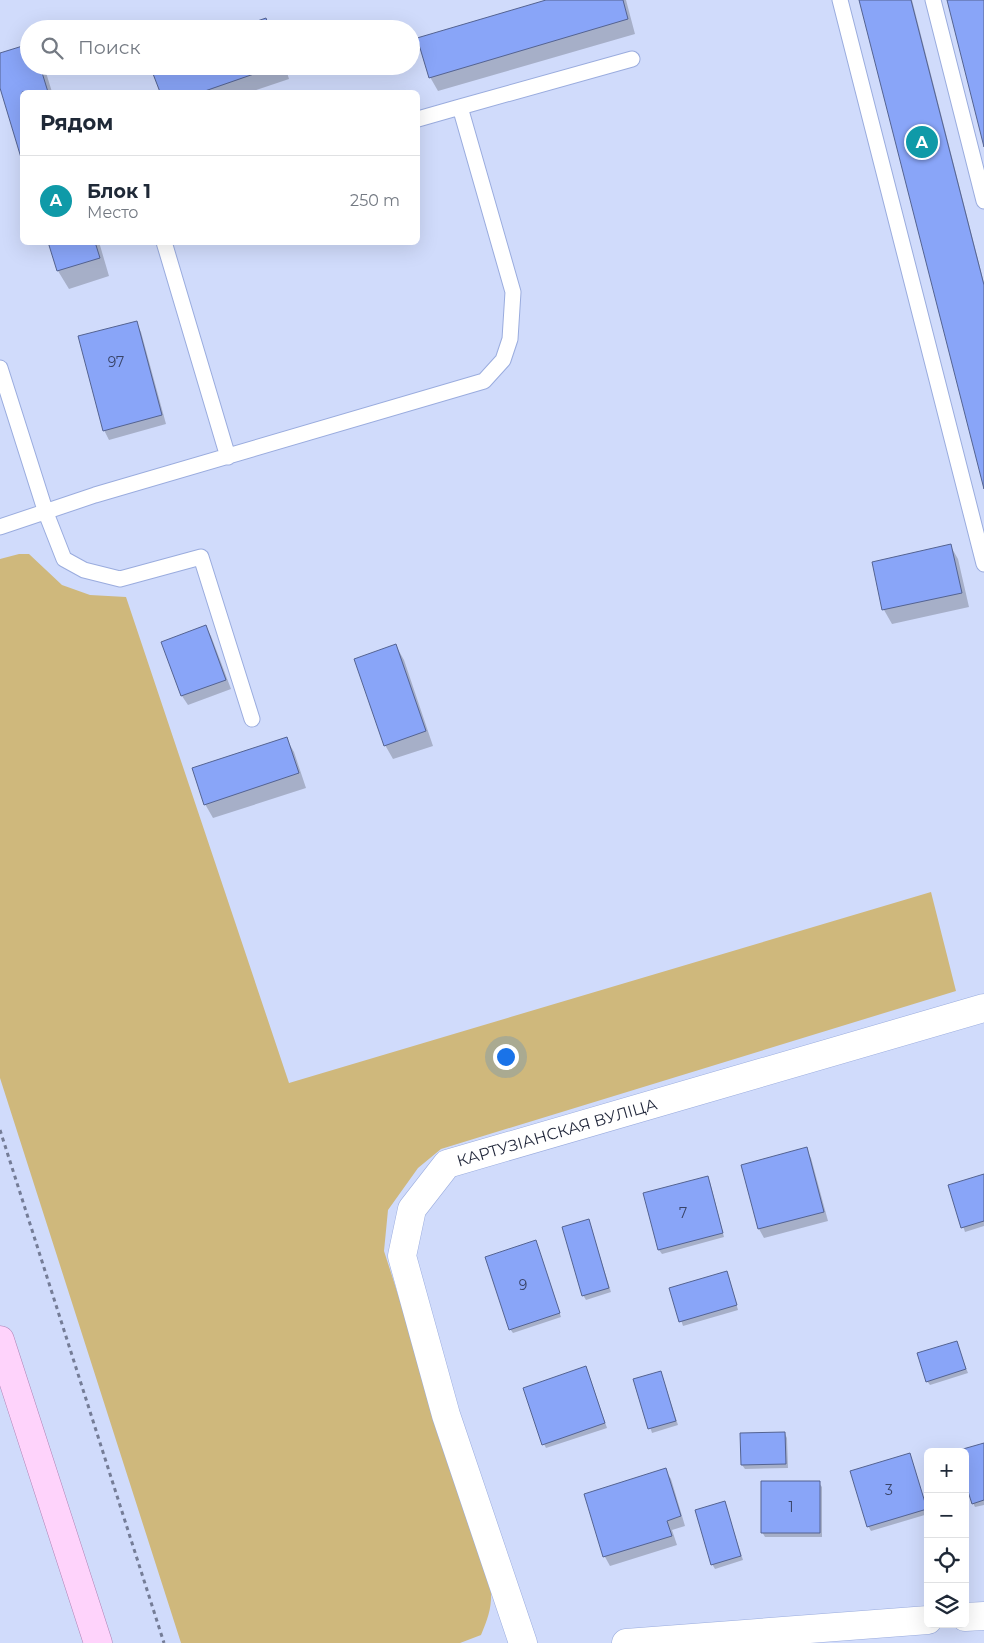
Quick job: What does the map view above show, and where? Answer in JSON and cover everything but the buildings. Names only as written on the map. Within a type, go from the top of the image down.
[{"type":"main road","points":[[0,1340],[98,1643]]},
{"type":"street","name":"КАРТУЗІАНСКАЯ ВУЛІЦА","points":[[523,1643],[446,1415],[402,1256],[412,1209],[447,1164],[984,1008]]},
{"type":"street","points":[[969,1618],[984,1616]]},
{"type":"street","points":[[626,1643],[924,1620]]},
{"type":"lane","points":[[840,0],[984,564]]},
{"type":"lane","points":[[933,0],[984,201]]},
{"type":"lane","points":[[420,119],[632,59]]},
{"type":"lane","points":[[0,527],[95,495],[484,381],[503,360],[510,339],[513,292],[460,107]]},
{"type":"lane","points":[[165,245],[228,457]]},
{"type":"lane","points":[[0,368],[46,512],[64,559],[84,570],[120,578],[201,557],[252,719]]},
{"type":"path","points":[[0,1130],[164,1643]]},
{"type":"shaded area","points":[[19,554],[29,554],[62,585],[90,595],[126,597],[289,1083],[931,892],[956,991],[441,1149],[418,1168],[388,1210],[384,1251],[490,1580],[490,1608],[481,1635],[460,1643],[181,1643],[0,1078],[0,559]]},
{"type":"place","name":"Блок 1","points":[[922,142]]}]
